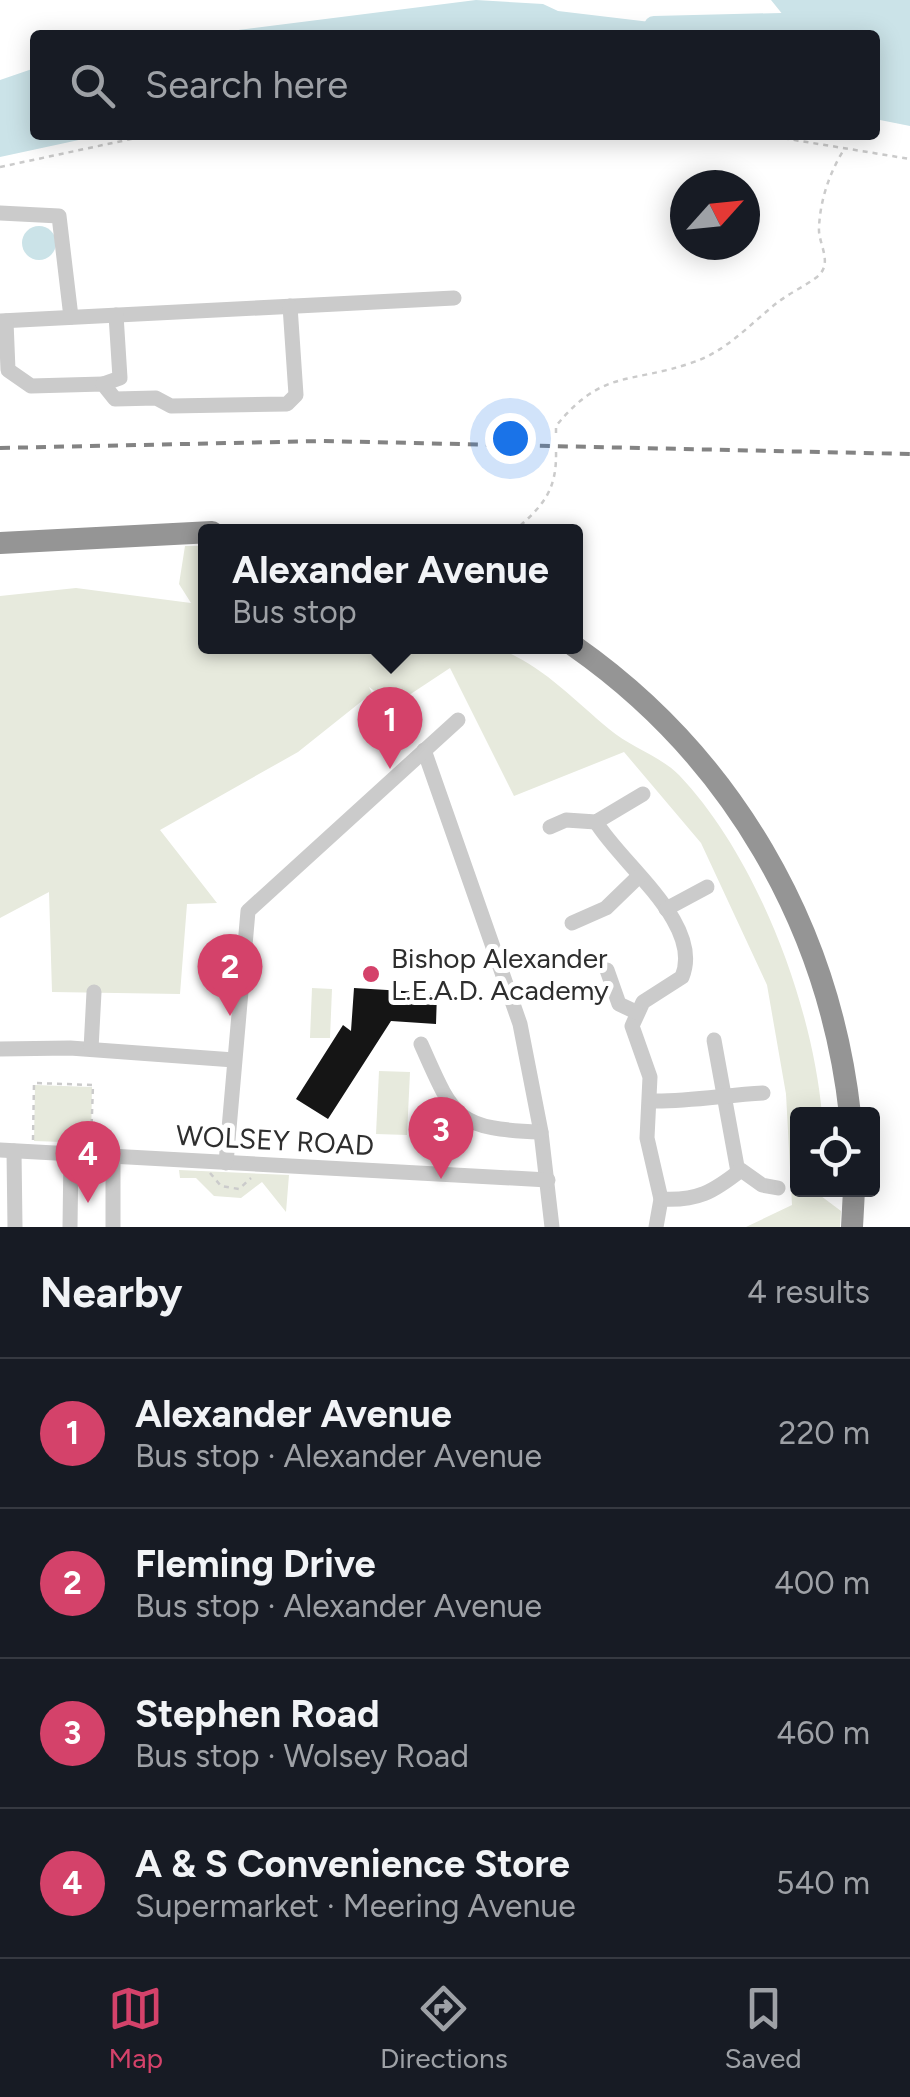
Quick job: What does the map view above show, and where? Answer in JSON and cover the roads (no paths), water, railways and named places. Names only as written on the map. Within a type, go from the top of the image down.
[{"type":"highway","points":[[0,542],[198,533]]},
{"type":"highway","points":[[583,653],[666,722],[754,833],[782,882],[825,986],[849,1107]]},
{"type":"highway","points":[[852,1225],[854,1197]]},
{"type":"street","points":[[0,213],[59,216],[71,317]]},
{"type":"street","points":[[116,314],[120,378],[103,384],[31,386],[8,370],[3,321],[116,314],[454,298]]},
{"type":"street","points":[[103,384],[114,399],[156,398],[171,406],[287,404],[296,395],[290,306]]},
{"type":"street","points":[[226,1162],[248,912],[458,720]]},
{"type":"street","points":[[424,750],[509,986],[541,1132],[552,1227]]},
{"type":"street","points":[[550,827],[566,820],[596,822],[642,794]]},
{"type":"street","points":[[596,822],[666,909],[686,947],[684,972],[636,1012],[632,1026],[648,1066],[647,1138],[662,1198],[656,1227]]},
{"type":"street","points":[[572,923],[606,908],[639,876]]},
{"type":"street","points":[[666,909],[707,887]]},
{"type":"street","points":[[608,970],[619,1004],[636,1012]]},
{"type":"street","points":[[91,1049],[94,992]]},
{"type":"street","points":[[714,1040],[739,1171],[778,1188]]},
{"type":"street","points":[[422,1044],[441,1093],[459,1114],[491,1130],[541,1132]]},
{"type":"street","points":[[0,1049],[91,1049],[234,1060]]},
{"type":"street","points":[[650,1101],[689,1102],[724,1094],[763,1093]]},
{"type":"street","points":[[7,1151],[15,1227]]},
{"type":"street","name":"WOLSEY ROAD","points":[[7,1151],[548,1180]]},
{"type":"street","points":[[70,1227],[71,1152]]},
{"type":"street","points":[[112,1154],[113,1227]]},
{"type":"street","points":[[662,1198],[716,1192],[739,1171]]},
{"type":"water","points":[[476,0],[543,4],[558,11],[729,30],[239,30]]},
{"type":"water","points":[[771,0],[910,0],[910,126],[880,120],[880,30],[795,30]]},
{"type":"water","points":[[30,70],[30,140],[79,140],[0,157],[0,80]]},
{"type":"water","points":[[39,226],[51,231],[56,243],[51,255],[39,260],[27,255],[22,243],[27,231]]},
{"type":"waterway","points":[[654,26],[820,22]]},
{"type":"railway","points":[[0,448],[323,441],[910,454]]},
{"type":"place","name":"Alexander Avenue","points":[[390,769]]},
{"type":"place","name":"Bishop Alexander L.E.A.D. Academy","points":[[371,974]]},
{"type":"place","name":"Fleming Drive","points":[[230,1016]]},
{"type":"place","name":"Stephen Road","points":[[441,1179]]},
{"type":"place","name":"A & S Convenience Store","points":[[88,1203]]}]
